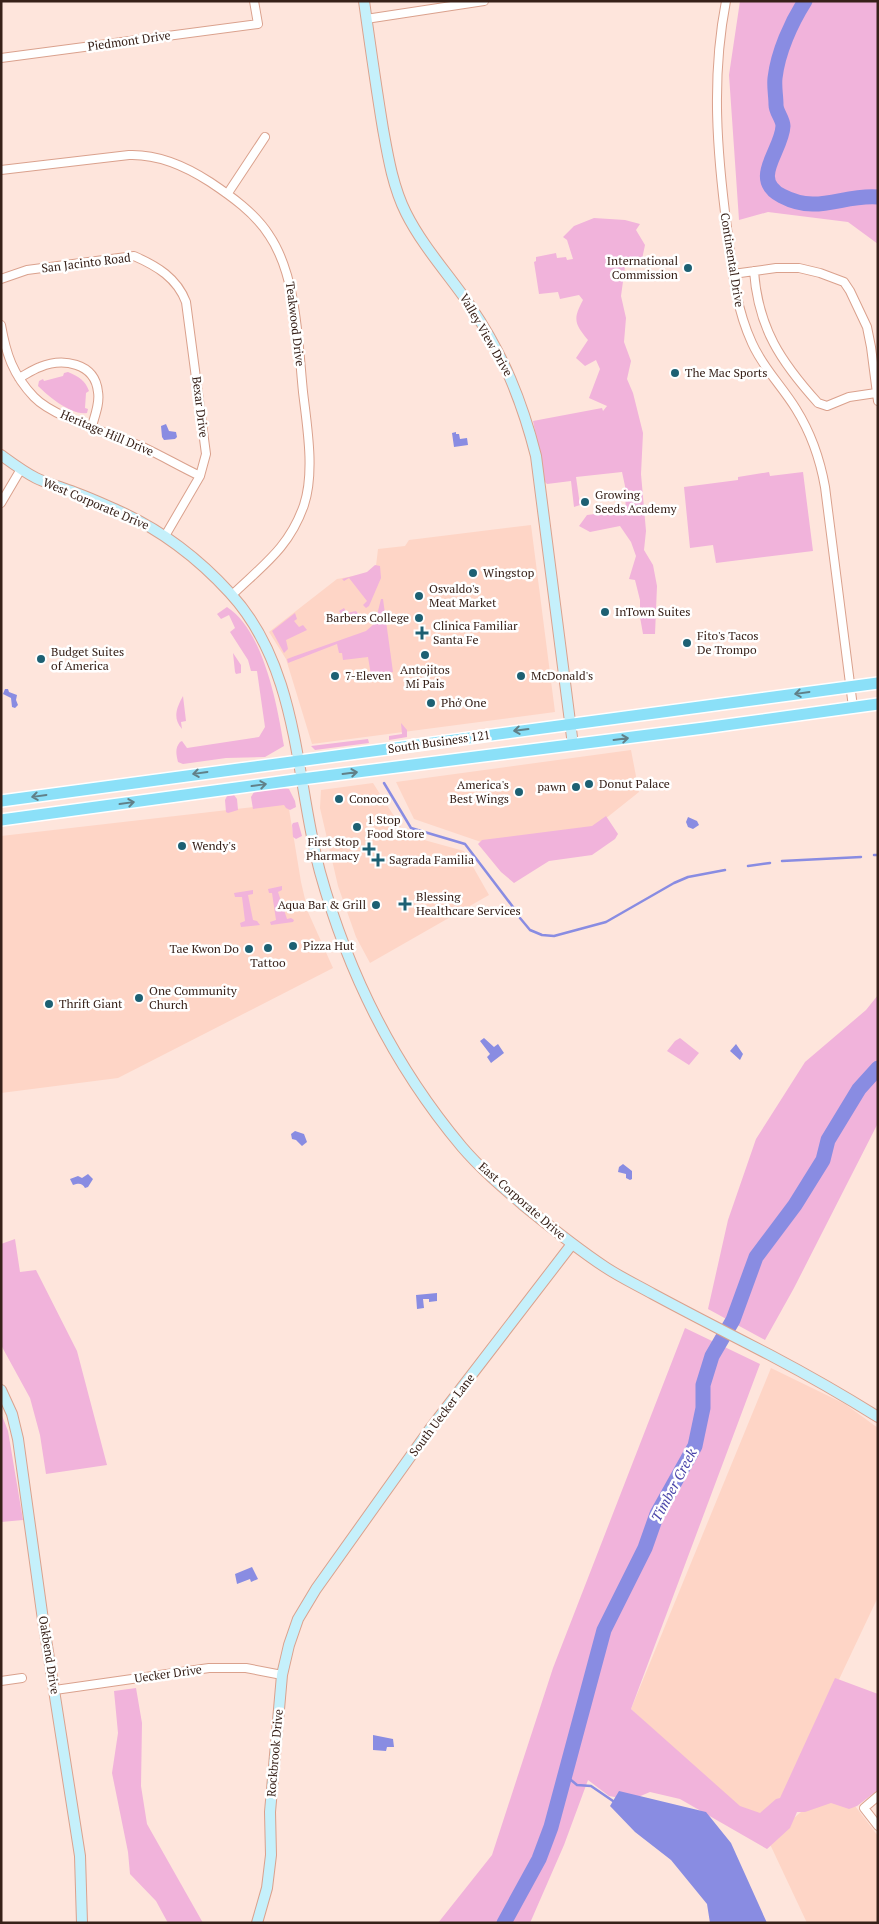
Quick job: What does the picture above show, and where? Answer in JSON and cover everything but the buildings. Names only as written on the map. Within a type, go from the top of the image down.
[{"type":"main road","name":"South Business 121","points":[[1,801],[878,683]]},
{"type":"main road","name":"South Business 121","points":[[1,820],[878,704]]},
{"type":"main road","points":[[76,790],[79,810]]},
{"type":"street","name":"Piedmont Drive","points":[[1,58],[258,24],[254,1]]},
{"type":"street","name":"Valley View Drive","points":[[364,1],[386,146],[398,194],[406,213],[420,236],[472,309],[493,343],[510,373],[527,420],[536,456],[572,745]]},
{"type":"street","points":[[366,19],[484,1]]},
{"type":"street","name":"Continental Drive","points":[[726,1],[718,62],[716,128],[719,167],[733,274],[740,312],[752,344],[766,369],[796,409],[809,433],[819,460],[826,494],[853,707]]},
{"type":"street","points":[[228,193],[265,137]]},
{"type":"street","name":"Teakwood Drive","points":[[1,170],[113,156],[138,155],[174,163],[198,174],[228,193],[269,233],[280,252],[288,275],[306,421],[309,474],[304,503],[285,544],[232,595]]},
{"type":"street","name":"San Jacinto Road","points":[[1,279],[27,270],[134,256],[150,262],[168,276]]},
{"type":"street","points":[[733,274],[754,271],[776,268],[799,268],[820,272],[844,282],[867,327],[872,347],[877,397],[850,396],[827,406],[818,403],[779,355],[764,326],[754,285],[754,271]]},
{"type":"street","name":"Bexar Drive","points":[[165,536],[200,476],[206,454],[186,302],[181,288],[168,276]]},
{"type":"street","name":"Heritage Hill Drive","points":[[1,325],[6,352],[19,378],[35,398],[62,415],[145,448],[200,476]]},
{"type":"street","points":[[19,378],[40,367],[60,363],[72,362],[84,368],[93,377],[98,391],[97,409],[92,426]]},
{"type":"street","name":"West Corporate Drive","points":[[1,455],[37,479],[122,513],[165,536],[204,567],[232,595],[257,629],[273,664],[290,713],[298,760]]},
{"type":"street","points":[[1,504],[21,469]]},
{"type":"street","name":"East Corporate Drive","points":[[298,760],[317,858],[333,919],[355,973],[390,1044],[418,1089],[463,1148],[492,1178],[572,1244],[607,1268],[699,1319],[774,1357],[878,1417]]},
{"type":"street","name":"South Uecker Lane","points":[[316,1589],[430,1429],[572,1244]]},
{"type":"street","name":"Oakbend Drive","points":[[1,1390],[12,1414],[18,1439],[80,1856],[82,1923]]},
{"type":"street","name":"Rockbrook Drive","points":[[257,1923],[267,1888],[271,1855],[270,1812],[282,1675],[288,1645],[298,1619],[316,1589]]},
{"type":"street","name":"Uecker Drive","points":[[55,1690],[209,1668],[246,1668],[282,1675]]},
{"type":"street","points":[[1,1681],[22,1678]]},
{"type":"street","points":[[878,1796],[864,1808],[878,1826]]},
{"type":"shaded area","points":[[740,1],[878,1],[878,244],[848,222],[768,212],[739,220],[729,75]]},
{"type":"shaded area","points":[[594,218],[625,220],[640,224],[636,230],[645,245],[641,264],[625,267],[621,296],[626,318],[624,342],[631,361],[627,379],[633,393],[643,433],[641,474],[646,531],[644,550],[653,565],[657,586],[655,634],[643,634],[640,600],[635,580],[629,579],[636,556],[631,542],[620,526],[590,532],[579,526],[587,515],[611,512],[626,515],[625,486],[622,472],[576,477],[580,505],[574,507],[571,481],[547,484],[545,482],[533,421],[602,408],[603,411],[607,406],[589,398],[600,369],[596,360],[585,366],[576,358],[588,340],[576,321],[583,300],[579,295],[560,299],[558,292],[539,294],[534,262],[536,257],[556,253],[557,258],[566,257],[567,260],[573,259],[567,240],[563,237],[574,226]]},
{"type":"shaded area","points":[[68,372],[86,384],[89,391],[86,393],[85,408],[88,409],[87,413],[81,413],[68,408],[54,400],[38,386],[39,381],[43,379],[44,381],[63,376],[64,373]]},
{"type":"shaded area","points":[[769,472],[770,476],[803,472],[813,551],[716,563],[713,545],[690,548],[684,487],[738,480],[738,477]]},
{"type":"shaded area","points":[[531,525],[555,712],[312,744],[286,659],[269,632],[337,579],[365,574],[376,566],[378,549],[405,546],[409,540]]},
{"type":"shaded area","points":[[375,565],[380,566],[381,578],[369,606],[366,608],[363,605],[367,601],[349,578],[344,581],[342,579],[367,572]]},
{"type":"shaded area","points":[[381,599],[383,599],[393,672],[371,675],[368,657],[343,660],[342,653],[339,653],[337,644],[288,663],[287,659],[366,631],[375,623]]},
{"type":"shaded area","points":[[227,607],[240,618],[251,633],[267,670],[284,746],[265,757],[226,758],[183,764],[178,762],[176,754],[177,747],[182,741],[187,748],[259,737],[265,727],[257,671],[251,671],[248,660],[230,632],[235,628],[229,615],[221,619],[217,614]]},
{"type":"shaded area","points":[[344,608],[347,613],[356,611],[359,615],[356,622],[346,620],[348,618],[346,615],[343,617],[339,611]]},
{"type":"shaded area","points":[[295,613],[297,619],[294,621],[299,627],[303,625],[307,630],[286,640],[288,649],[284,653],[272,631]]},
{"type":"shaded area","points":[[233,653],[241,665],[241,673],[236,674],[235,672]]},
{"type":"shaded area","points":[[183,696],[186,721],[181,722],[182,729],[176,717],[177,708]]},
{"type":"shaded area","points":[[401,723],[407,730],[407,737],[389,740],[389,736],[402,734]]},
{"type":"shaded area","points":[[368,739],[369,743],[315,750],[311,746]]},
{"type":"shaded area","points":[[631,750],[639,792],[595,827],[481,842],[414,819],[396,782]]},
{"type":"shaded area","points":[[373,783],[406,835],[464,851],[489,895],[370,963],[356,937],[338,886],[320,808],[321,790]]},
{"type":"shaded area","points":[[283,788],[289,789],[296,807],[290,810],[284,805],[253,809],[251,797],[254,792]]},
{"type":"shaded area","points":[[234,795],[237,799],[238,810],[228,813],[226,812],[225,800],[227,796]]},
{"type":"shaded area","points":[[288,803],[308,912],[333,968],[118,1078],[1,1093],[1,836]]},
{"type":"shaded area","points":[[606,816],[618,834],[615,839],[592,855],[549,861],[514,883],[501,872],[478,844],[482,840],[592,826]]},
{"type":"shaded area","points":[[298,822],[302,836],[296,839],[293,837],[292,825]]},
{"type":"shaded area","points":[[282,886],[282,890],[278,892],[287,919],[291,918],[294,920],[293,922],[271,925],[270,922],[276,920],[272,893],[269,893],[268,889]]},
{"type":"shaded area","points":[[253,890],[253,894],[248,895],[253,920],[257,921],[260,925],[241,927],[240,923],[245,921],[242,897],[235,897],[234,893]]},
{"type":"shaded area","points":[[878,995],[878,1123],[794,1288],[765,1340],[708,1309],[728,1220],[756,1139],[805,1062],[866,1010]]},
{"type":"shaded area","points":[[680,1038],[699,1053],[689,1065],[667,1051]]},
{"type":"shaded area","points":[[15,1239],[20,1272],[36,1270],[77,1351],[107,1465],[46,1474],[40,1435],[30,1398],[1,1345],[1,1244]]},
{"type":"shaded area","points":[[685,1328],[760,1364],[631,1709],[740,1806],[760,1813],[776,1799],[780,1798],[835,1678],[878,1694],[878,1790],[857,1806],[849,1809],[831,1803],[805,1812],[797,1812],[790,1828],[767,1849],[680,1799],[650,1792],[631,1800],[609,1796],[588,1780],[564,1845],[530,1923],[438,1923],[492,1855],[553,1668]]},
{"type":"shaded area","points":[[771,1368],[845,1404],[878,1428],[878,1597],[780,1804],[758,1814],[736,1807],[631,1709]]},
{"type":"shaded area","points":[[1,1413],[8,1431],[23,1520],[1,1522]]},
{"type":"shaded area","points":[[136,1688],[142,1723],[141,1786],[147,1824],[203,1923],[168,1923],[156,1901],[130,1874],[128,1852],[112,1773],[118,1733],[114,1691]]},
{"type":"shaded area","points":[[849,1798],[878,1836],[878,1923],[807,1923],[768,1840],[814,1801]]},
{"type":"water","points":[[166,424],[169,431],[176,432],[177,437],[175,439],[164,440],[162,437],[161,426]]},
{"type":"water","points":[[456,432],[456,434],[459,434],[460,439],[467,438],[468,445],[454,447],[452,433]]},
{"type":"water","points":[[5,689],[17,695],[18,705],[15,708],[12,707],[11,698],[3,694]]},
{"type":"water","points":[[688,817],[697,821],[699,825],[693,829],[688,827],[686,822]]},
{"type":"water","points":[[484,1038],[494,1047],[498,1044],[504,1053],[491,1063],[487,1057],[490,1054],[480,1041]]},
{"type":"water","points":[[736,1044],[743,1054],[740,1060],[730,1051]]},
{"type":"water","points":[[295,1131],[304,1134],[307,1142],[302,1146],[292,1139],[291,1134]]},
{"type":"water","points":[[623,1164],[632,1171],[632,1179],[626,1178],[626,1174],[618,1172],[619,1167]]},
{"type":"water","points":[[88,1174],[93,1179],[88,1187],[85,1188],[80,1184],[73,1185],[70,1179],[78,1176],[82,1178]]},
{"type":"water","points":[[437,1293],[437,1301],[429,1302],[429,1299],[423,1299],[424,1308],[417,1309],[416,1295]]},
{"type":"water","points":[[252,1567],[258,1579],[251,1582],[250,1579],[237,1584],[235,1574]]},
{"type":"water","points":[[373,1735],[393,1739],[394,1747],[387,1747],[386,1751],[373,1750]]},
{"type":"water","points":[[619,1791],[706,1812],[731,1843],[767,1923],[710,1923],[707,1904],[671,1860],[635,1832],[610,1806]]},
{"type":"waterway","name":"Timber Creek","points":[[805,1],[786,38],[779,58],[775,81],[776,105],[783,126],[770,164],[768,181],[773,189],[782,196],[807,204],[878,197]]},
{"type":"waterway","points":[[384,783],[411,828],[465,844],[513,907]]},
{"type":"waterway","points":[[782,861],[861,857]]},
{"type":"waterway","points":[[748,866],[770,863]]},
{"type":"waterway","points":[[520,918],[530,930],[542,935],[554,936],[606,922],[688,877],[725,870]]},
{"type":"waterway","name":"Timber Creek","points":[[504,1923],[539,1859],[551,1827],[604,1630],[645,1548],[657,1514],[695,1446],[703,1408],[703,1385],[712,1356],[733,1320],[756,1257],[795,1205],[823,1160],[828,1140],[859,1089],[878,1068]]},
{"type":"waterway","points":[[565,1775],[577,1785],[591,1786],[613,1801]]},
{"type":"place","name":"International Commission","points":[[688,268]]},
{"type":"place","name":"The Mac Sports","points":[[675,373]]},
{"type":"place","name":"Growing Seeds Academy","points":[[585,502]]},
{"type":"place","name":"Wingstop","points":[[473,573]]},
{"type":"place","name":"Osvaldo's Meat Market","points":[[419,596]]},
{"type":"place","name":"InTown Suites","points":[[605,612]]},
{"type":"place","name":"Barbers College","points":[[419,618]]},
{"type":"place","name":"Clinica Familiar Santa Fe","points":[[422,633]]},
{"type":"place","name":"Fito's Tacos De Trompo","points":[[687,643]]},
{"type":"place","name":"Antojitos Mi Pais","points":[[425,655]]},
{"type":"place","name":"Budget Suites of America","points":[[41,659]]},
{"type":"place","name":"7-Eleven","points":[[335,676]]},
{"type":"place","name":"McDonald's","points":[[521,676]]},
{"type":"place","name":"Phở One","points":[[431,703]]},
{"type":"place","name":"Donut Palace","points":[[589,784]]},
{"type":"place","name":"pawn","points":[[576,787]]},
{"type":"place","name":"America's Best Wings","points":[[519,792]]},
{"type":"place","name":"Conoco","points":[[339,799]]},
{"type":"place","name":"1 Stop Food Store","points":[[357,827]]},
{"type":"place","name":"Wendy's","points":[[182,846]]},
{"type":"place","name":"First Stop Pharmacy","points":[[369,849]]},
{"type":"place","name":"Sagrada Familia","points":[[378,860]]},
{"type":"place","name":"Blessing Healthcare Services","points":[[405,904]]},
{"type":"place","name":"Aqua Bar & Grill","points":[[376,905]]},
{"type":"place","name":"Pizza Hut","points":[[293,946]]},
{"type":"place","name":"Tattoo","points":[[268,948]]},
{"type":"place","name":"Tae Kwon Do","points":[[249,949]]},
{"type":"place","name":"One Community Church","points":[[139,998]]},
{"type":"place","name":"Thrift Giant","points":[[49,1004]]}]
